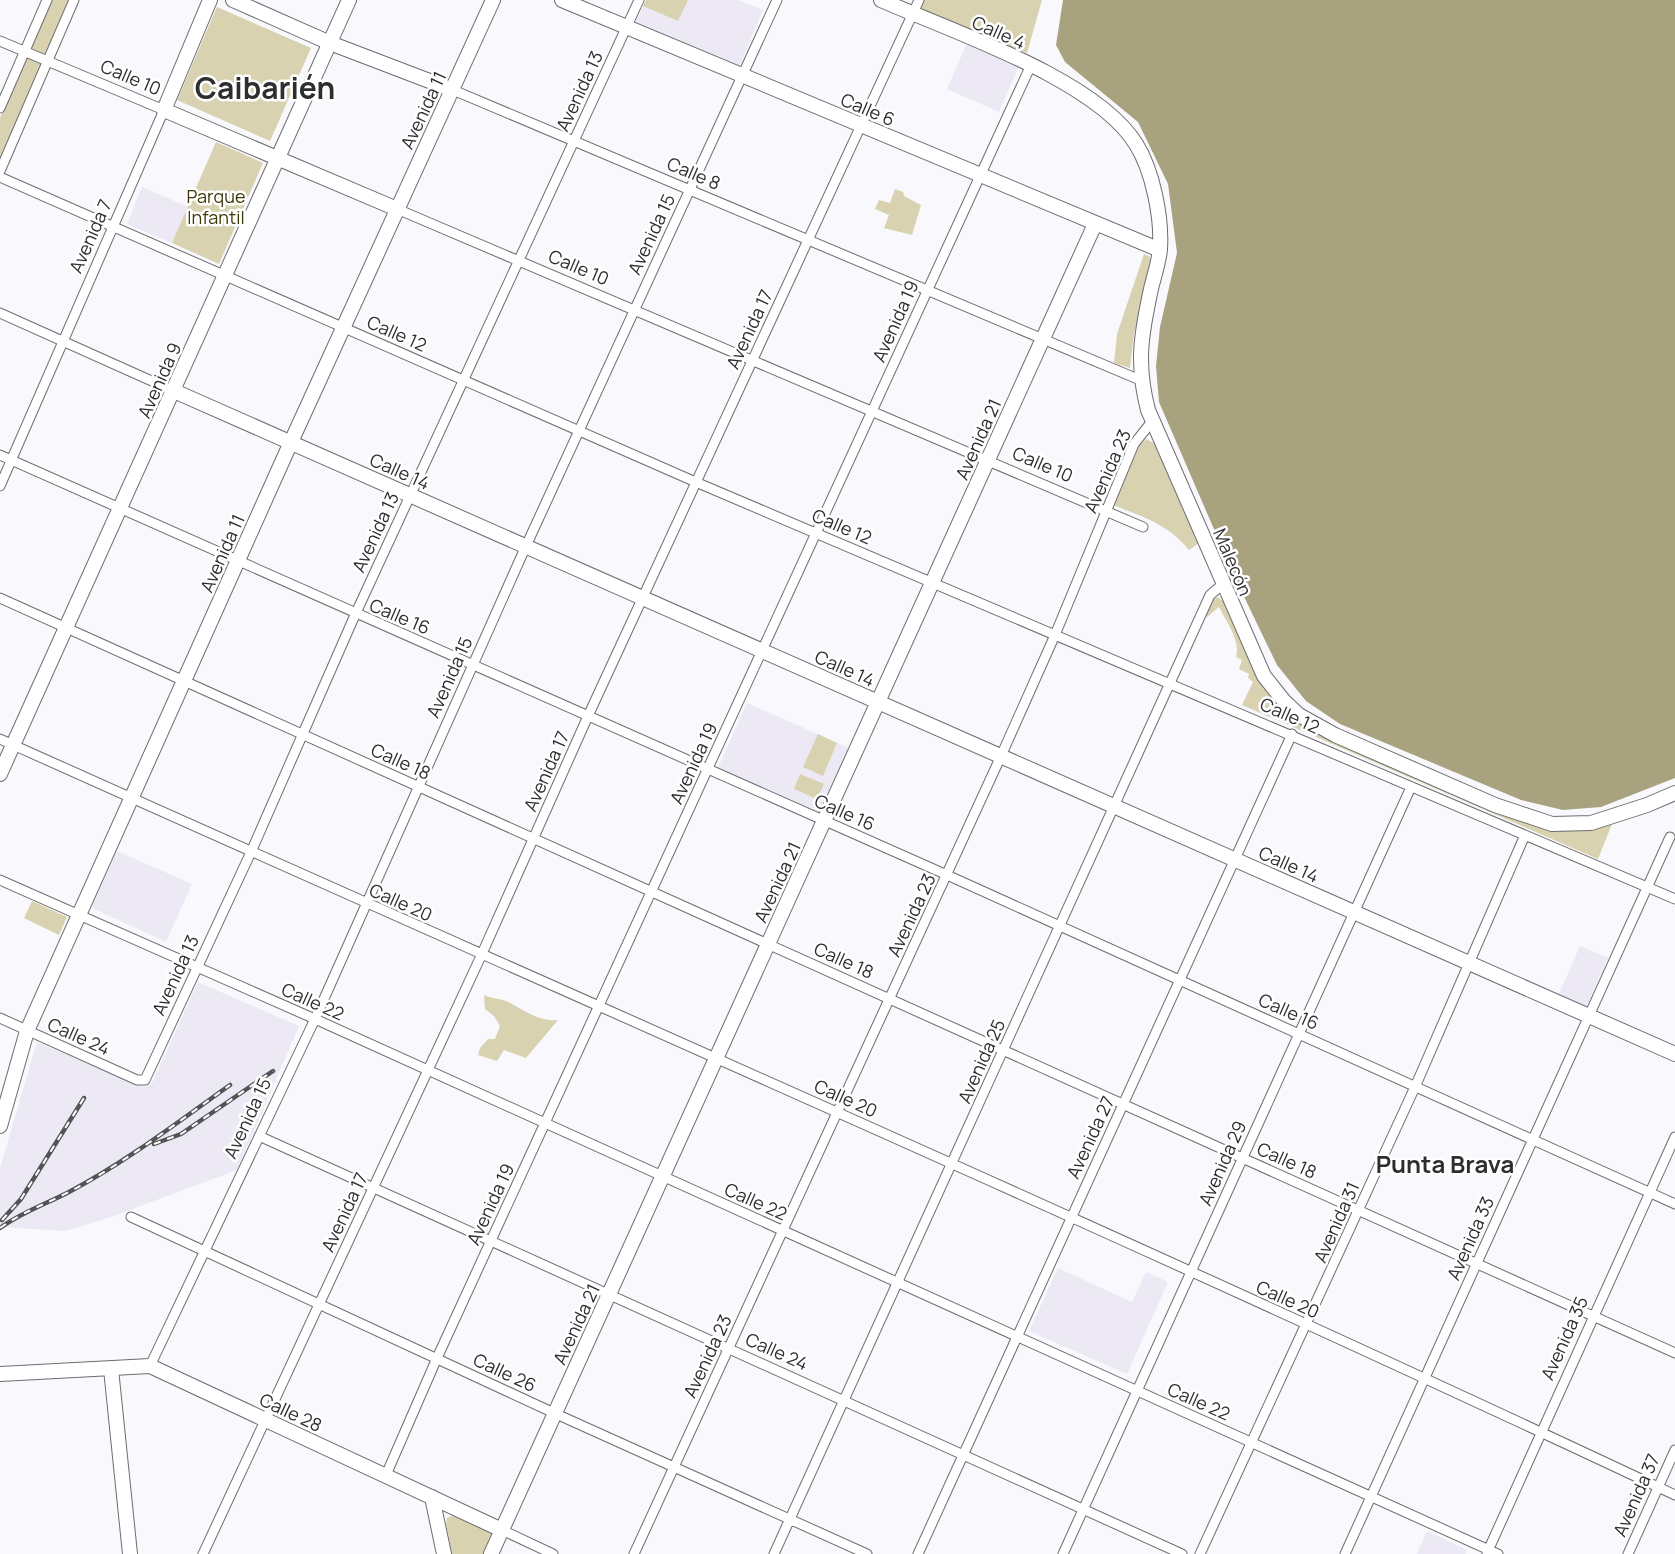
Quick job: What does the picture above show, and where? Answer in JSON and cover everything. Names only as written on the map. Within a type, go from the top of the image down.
[{"type":"main road","name":"Avenida 7","points":[[165,110],[210,0]]},
{"type":"main road","name":"Calle 8","points":[[233,0],[330,43],[453,90]]},
{"type":"main road","name":"Avenida 9","points":[[0,774],[6,742],[66,628],[349,0]]},
{"type":"main road","name":"Avenida 11","points":[[0,1126],[27,1031],[183,680],[493,0]]},
{"type":"main road","name":"Calle 6","points":[[562,0],[1160,250]]},
{"type":"main road","name":"Calle 4","points":[[881,0],[1034,66]]},
{"type":"main road","name":"Malecón","points":[[1034,66],[1079,90],[1121,124],[1137,145],[1160,215],[1160,250],[1144,320],[1140,381],[1153,420],[1223,584],[1268,682],[1299,715],[1335,735],[1495,805],[1552,824],[1591,823],[1647,806],[1675,793]]},
{"type":"main road","name":"Calle 10","points":[[165,110],[397,209]]},
{"type":"main road","name":"Avenida 21","points":[[491,1554],[1095,224]]},
{"type":"main road","name":"Calle 14","points":[[174,391],[1675,1054]]},
{"type":"main road","name":"Calle 28","points":[[0,1374],[150,1366],[502,1530]]},
{"type":"main road","points":[[111,1369],[130,1554]]},
{"type":"main road","points":[[432,1497],[444,1554]]},
{"type":"street","points":[[0,108],[47,0]]},
{"type":"street","points":[[0,171],[74,0]]},
{"type":"street","name":"Avenida 13","points":[[145,1080],[304,735],[355,615],[639,0]]},
{"type":"street","name":"Avenida 15","points":[[150,1366],[315,1018],[526,546],[777,0]]},
{"type":"street","name":"Avenida 17","points":[[203,1554],[374,1189],[535,839],[588,716],[698,483],[752,360],[919,0]]},
{"type":"street","name":"Calle 10","points":[[0,41],[165,110]]},
{"type":"street","name":"Avenida 19","points":[[386,1475],[437,1358],[763,651],[815,533],[980,176],[1034,66]]},
{"type":"street","name":"Calle 8","points":[[453,90],[1140,381]]},
{"type":"street","name":"Avenida 7","points":[[0,486],[165,110]]},
{"type":"street","name":"Calle 12","points":[[0,177],[698,483],[1675,899]]},
{"type":"street","name":"Calle 10","points":[[397,209],[1143,527]]},
{"type":"street","name":"Calle 14","points":[[0,313],[174,391]]},
{"type":"street","name":"Avenida 23","points":[[633,1554],[839,1113],[1056,635],[1134,444],[1153,420]]},
{"type":"street","name":"Calle 16","points":[[0,455],[355,615],[474,665],[947,875],[1675,1204]]},
{"type":"street","name":"Avenida 25","points":[[774,1554],[1062,927],[1210,596],[1223,584]]},
{"type":"street","name":"Calle 18","points":[[0,598],[1675,1353]]},
{"type":"street","name":"Avenida 27","points":[[918,1554],[1292,734]]},
{"type":"street","name":"Calle 20","points":[[6,742],[131,796],[481,956],[839,1113],[1675,1495]]},
{"type":"street","name":"Avenida 29","points":[[1063,1554],[1411,786]]},
{"type":"street","name":"Avenida 31","points":[[1200,1554],[1416,1087],[1526,835]]},
{"type":"street","name":"Avenida 33","points":[[1345,1554],[1670,837]]},
{"type":"street","name":"Calle 22","points":[[0,880],[196,968],[315,1018],[427,1071],[1371,1496],[1491,1553]]},
{"type":"street","name":"Calle 24","points":[[0,1018],[136,1080],[145,1080]]},
{"type":"street","name":"Calle 24","points":[[259,1136],[1182,1554]]},
{"type":"street","name":"Avenida 35","points":[[1491,1553],[1540,1432],[1675,1137]]},
{"type":"street","name":"Calle 26","points":[[131,1217],[554,1413],[867,1554]]},
{"type":"street","name":"Avenida 37","points":[[1628,1554],[1675,1450]]},
{"type":"street","name":"Calle 28","points":[[502,1530],[553,1554]]},
{"type":"shaded area","points":[[646,0],[739,0],[763,10],[739,67],[635,24]]},
{"type":"shaded area","points":[[1063,0],[1675,0],[1675,778],[1601,807],[1563,810],[1521,800],[1340,724],[1306,701],[1277,665],[1236,580],[1159,402],[1156,366],[1160,327],[1177,253],[1168,184],[1138,122],[1065,62],[1056,45]]},
{"type":"shaded area","points":[[967,43],[1019,66],[999,112],[947,89]]},
{"type":"shaded area","points":[[142,187],[188,207],[172,243],[127,224]]},
{"type":"shaded area","points":[[747,703],[849,748],[819,815],[717,770]]},
{"type":"shaded area","points":[[117,851],[192,884],[166,942],[94,909],[93,904]]},
{"type":"shaded area","points":[[1580,946],[1608,958],[1586,1008],[1558,996]]},
{"type":"shaded area","points":[[198,982],[299,1026],[237,1170],[111,1217],[66,1231],[0,1227],[0,1168],[37,1042],[144,1087],[152,1083]]},
{"type":"shaded area","points":[[1058,1268],[1132,1302],[1146,1272],[1168,1282],[1127,1374],[1029,1331]]},
{"type":"shaded area","points":[[1427,1531],[1467,1550],[1466,1554],[1417,1554]]},
{"type":"green space","points":[[51,0],[69,0],[0,160],[0,118]]},
{"type":"green space","points":[[646,0],[688,0],[678,21],[643,6]]},
{"type":"green space","points":[[923,0],[1042,0],[1027,53],[918,11]]},
{"type":"green space","points":[[217,7],[311,48],[270,141],[177,100]]},
{"type":"green space","name":"Parque Infantil","points":[[216,142],[263,163],[219,264],[172,243]]},
{"type":"green space","points":[[895,189],[921,205],[912,235],[884,228],[889,215],[875,209],[879,200],[890,203]]},
{"type":"green space","points":[[1144,254],[1150,257],[1153,266],[1134,334],[1130,368],[1114,363],[1117,334]]},
{"type":"green space","points":[[1146,439],[1154,443],[1199,543],[1189,550],[1164,528],[1113,505],[1139,446]]},
{"type":"green space","points":[[1218,597],[1225,603],[1275,698],[1471,799],[1595,828],[1612,824],[1598,859],[1242,705],[1253,682],[1248,678],[1249,674],[1239,669],[1242,660],[1236,657],[1236,644],[1232,631],[1219,607],[1207,617],[1204,614],[1213,599]]},
{"type":"green space","points":[[818,734],[837,743],[823,776],[803,767]]},
{"type":"green space","points":[[800,774],[824,784],[817,799],[794,789]]},
{"type":"green space","points":[[32,901],[67,917],[59,935],[24,918]]},
{"type":"green space","points":[[484,995],[505,1001],[538,1017],[558,1020],[526,1058],[504,1050],[497,1061],[478,1055],[480,1048],[488,1039],[495,1039],[500,1026],[494,1016],[485,1009]]},
{"type":"green space","points":[[455,1514],[494,1532],[484,1554],[452,1554],[446,1523],[447,1518]]},
{"type":"railway","points":[[154,1144],[181,1134],[273,1071]]},
{"type":"railway","points":[[0,1228],[111,1168],[230,1085]]},
{"type":"railway","points":[[2,1220],[21,1199],[84,1098]]},
{"type":"district","name":"Caibarién","points":[[265,87]]},
{"type":"district","name":"Punta Brava","points":[[1445,1163]]}]
